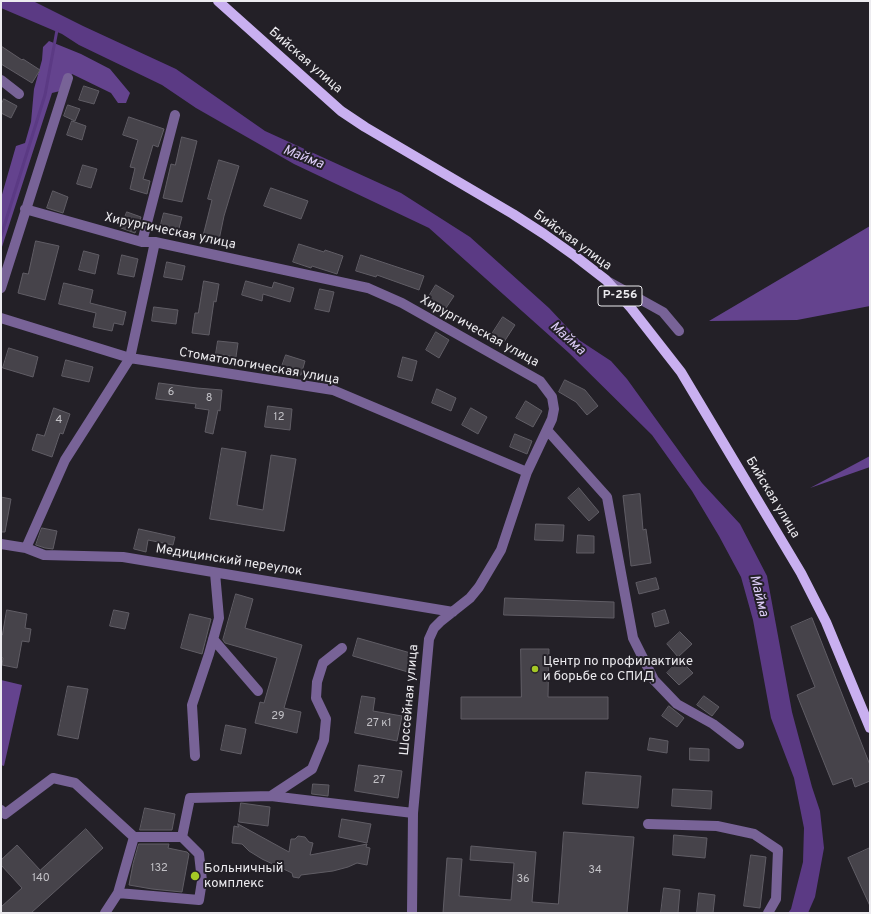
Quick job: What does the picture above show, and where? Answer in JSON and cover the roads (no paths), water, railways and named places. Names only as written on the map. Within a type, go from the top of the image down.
[{"type":"main road","name":"Бийская улица","points":[[218,1],[341,111],[513,214],[575,256],[606,280],[631,308],[681,372],[802,573],[826,622],[870,728]]},
{"type":"street","points":[[1,288],[68,78]]},
{"type":"street","points":[[1,80],[19,94]]},
{"type":"street","points":[[142,242],[175,115]]},
{"type":"street","name":"Хирургическая улица","points":[[25,209],[142,242],[154,242],[368,288],[392,298],[540,381],[552,397],[554,409],[552,419],[547,430]]},
{"type":"street","points":[[26,548],[64,460],[130,358],[154,242]]},
{"type":"street","points":[[606,280],[663,312],[679,331]]},
{"type":"street","name":"Стоматологическая улица","points":[[1,318],[130,358],[333,390],[526,472]]},
{"type":"street","points":[[547,430],[607,497],[633,638],[654,680],[677,704],[713,724],[739,744]]},
{"type":"street","name":"Шоссейная улица","points":[[412,913],[413,814],[429,639],[434,628],[470,598],[480,586],[501,550],[526,472],[547,430]]},
{"type":"street","name":"Медицинский переулок","points":[[1,544],[26,548],[44,555],[123,556],[215,573],[452,612]]},
{"type":"street","points":[[195,756],[192,706],[219,618],[215,573]]},
{"type":"street","points":[[213,639],[258,691]]},
{"type":"street","points":[[271,796],[312,769],[324,740],[326,719],[316,698],[317,682],[323,663],[342,648]]},
{"type":"street","points":[[1,810],[5,814],[53,778],[75,783],[134,837],[182,836],[199,854],[202,881],[199,900],[118,893]]},
{"type":"street","points":[[182,836],[190,798],[271,796],[413,814]]},
{"type":"street","points":[[648,824],[717,826],[754,834],[778,850],[776,899],[768,913]]},
{"type":"street","points":[[105,913],[118,893],[134,837]]},
{"type":"water","name":"Майма","points":[[1,1],[33,1],[176,69],[265,131],[401,193],[470,237],[549,308],[579,340],[611,361],[627,379],[702,483],[740,524],[767,576],[792,712],[820,811],[824,848],[815,897],[808,913],[788,913],[791,909],[803,862],[804,828],[794,778],[771,718],[753,620],[741,577],[692,491],[652,435],[569,353],[429,228],[294,164],[196,108],[162,85],[79,45],[62,34],[1,8]]},
{"type":"waterway","points":[[1,236],[45,95],[57,30]]},
{"type":"place","name":"Центр по профилактике и борьбе со СПИД","points":[[535,669]]},
{"type":"place","name":"Больничный комплекс","points":[[195,876]]}]
